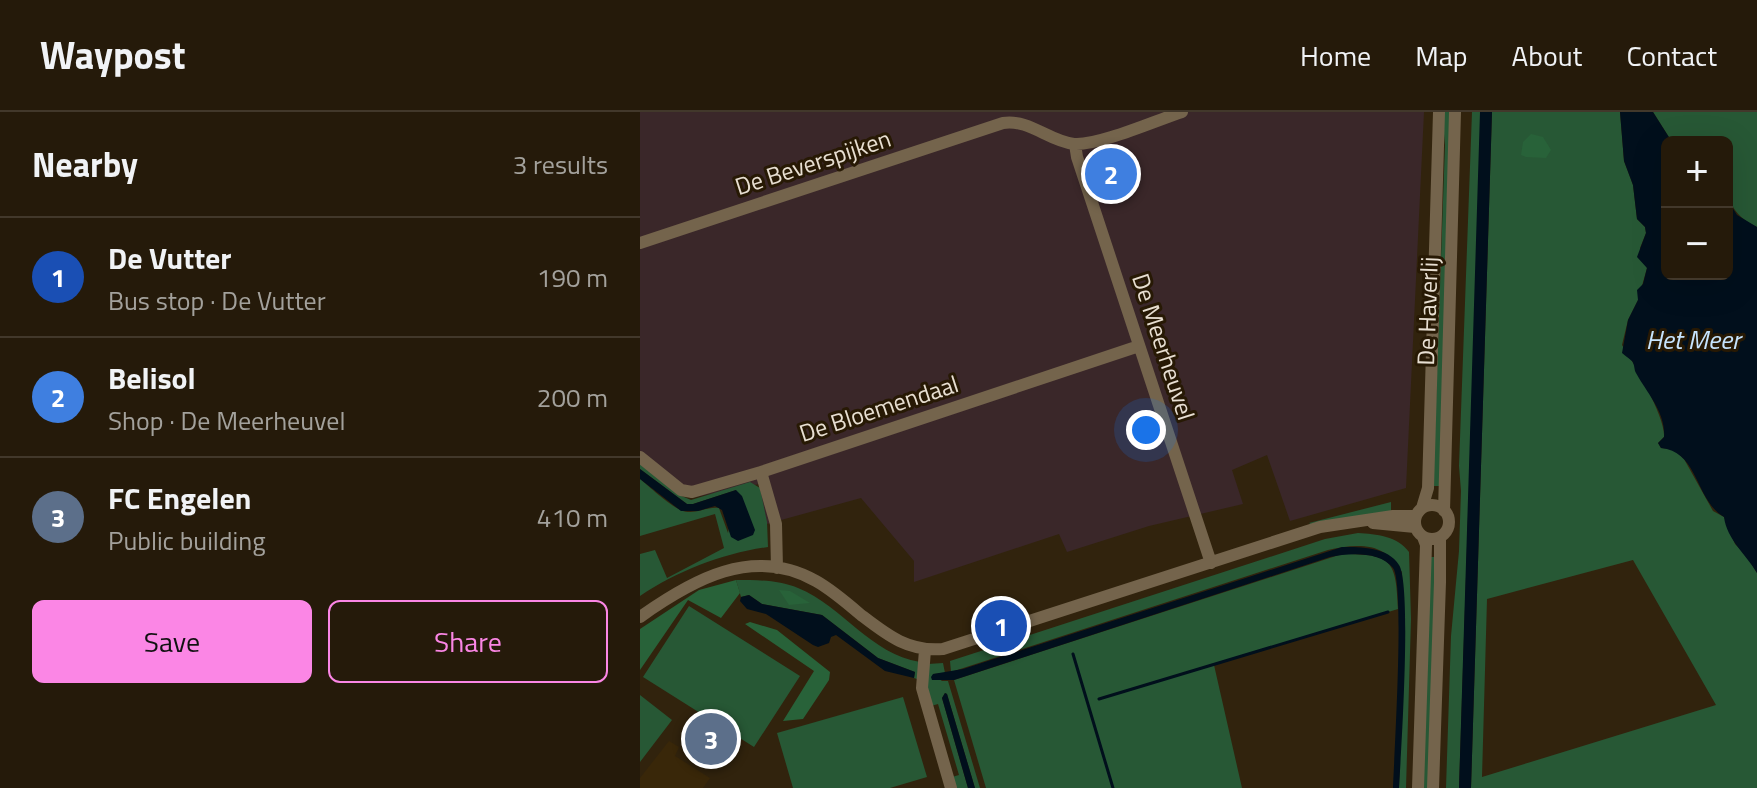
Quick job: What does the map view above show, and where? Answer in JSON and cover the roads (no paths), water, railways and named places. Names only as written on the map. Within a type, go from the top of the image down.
[{"type":"street","points":[[1075,144],[1091,142],[1182,112]]},
{"type":"street","name":"De Haverlij","points":[[1418,788],[1426,545],[1419,522],[1428,488],[1439,112]]},
{"type":"street","name":"De Haverlij","points":[[1444,511],[1455,112]]},
{"type":"street","name":"De Beverspijken","points":[[640,243],[1003,123],[1015,121],[1060,141],[1075,144]]},
{"type":"street","name":"De Meerheuvel","points":[[1075,144],[1211,563]]},
{"type":"street","name":"De Bloemendaal","points":[[640,457],[681,490],[692,492],[761,472],[1139,346]]},
{"type":"street","points":[[761,472],[776,524],[777,568]]},
{"type":"street","points":[[1419,522],[1433,505],[1444,511],[1449,525],[1440,538],[1433,788]]},
{"type":"street","points":[[640,617],[710,575],[742,567],[777,568],[815,580],[887,636],[906,645],[925,650],[954,647],[1320,527],[1354,521],[1419,522]]},
{"type":"street","points":[[1419,522],[1428,539],[1440,538]]},
{"type":"street","points":[[925,650],[922,688],[951,788]]},
{"type":"water","points":[[1480,112],[1492,112],[1471,788],[1459,788]]},
{"type":"water","name":"Het Meer","points":[[1620,112],[1653,112],[1668,136],[1661,136],[1661,280],[1733,280],[1733,209],[1737,215],[1757,227],[1757,573],[1733,540],[1724,517],[1707,500],[1690,467],[1673,451],[1661,448],[1658,443],[1664,437],[1664,428],[1659,411],[1632,361],[1622,353],[1628,320],[1638,300],[1637,290],[1643,284],[1647,268],[1637,257],[1646,233],[1645,227],[1637,219],[1633,185],[1624,161]]},
{"type":"water","points":[[640,469],[687,504],[736,490],[742,496],[755,530],[753,535],[738,541],[731,537],[722,510],[715,506],[698,511],[681,511],[640,479]]},
{"type":"water","points":[[1342,547],[1381,551],[1399,565],[1403,579],[1405,671],[1399,788],[1393,788],[1399,636],[1396,581],[1393,568],[1372,556],[1355,554],[1330,557],[954,680],[932,680],[931,677],[933,674],[963,669]]},
{"type":"water","points":[[749,595],[762,604],[822,615],[878,658],[915,672],[914,678],[885,671],[836,635],[831,637],[829,643],[818,647],[813,645],[766,614],[747,609],[740,601],[741,597]]},
{"type":"water","points":[[945,693],[975,788],[968,788],[942,698]]},
{"type":"waterway","points":[[1099,699],[1388,612]]},
{"type":"waterway","points":[[1073,654],[1113,788]]},
{"type":"place","name":"Belisol","points":[[1111,174]]},
{"type":"place","name":"De Vutter","points":[[1001,626]]},
{"type":"place","name":"FC Engelen","points":[[711,739]]}]
